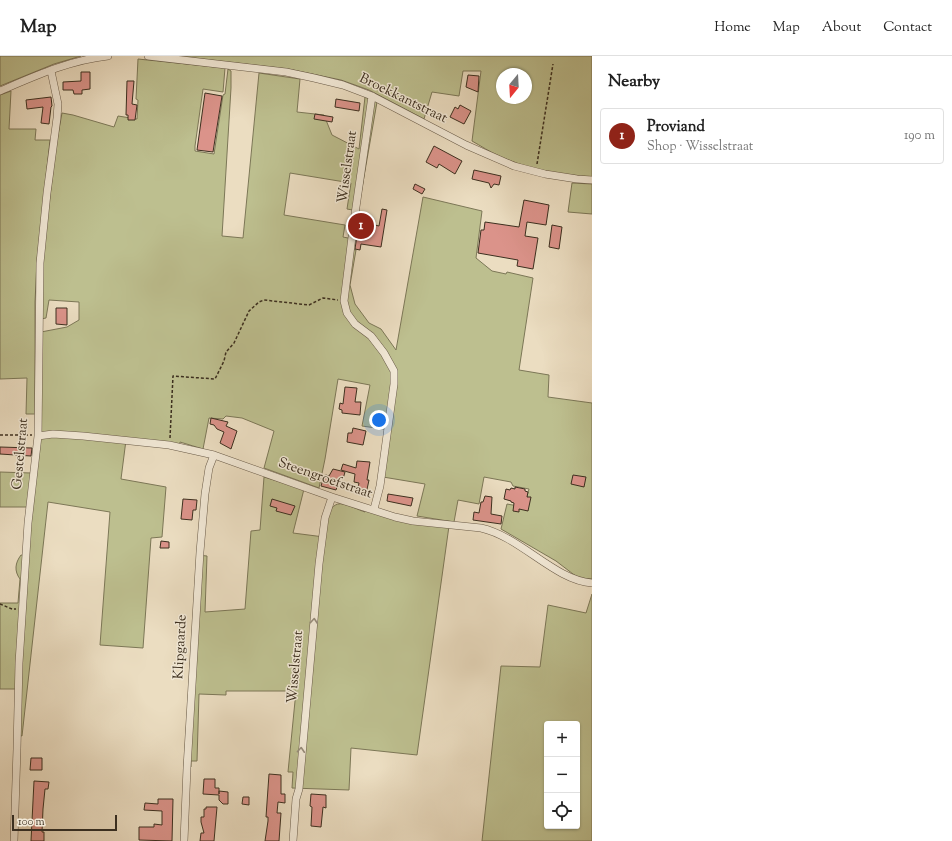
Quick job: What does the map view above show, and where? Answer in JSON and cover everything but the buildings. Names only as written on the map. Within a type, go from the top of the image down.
[{"type":"street","points":[[0,91],[64,65],[90,58],[108,56]]},
{"type":"street","name":"Broekkantstraat","points":[[148,56],[286,72],[343,85],[372,96],[466,145],[514,166],[576,179],[592,180]]},
{"type":"street","name":"Gestelstraat","points":[[14,841],[22,609],[28,523],[38,436],[40,263],[46,193],[58,104],[51,70]]},
{"type":"street","name":"Wisselstraat","points":[[372,96],[344,301],[347,313],[355,324],[371,336],[394,371],[394,384],[380,486],[374,509]]},
{"type":"street","name":"Steengroefstraat","points":[[38,436],[53,434],[170,445],[214,455],[332,497],[413,521],[491,530],[503,535],[563,574],[576,580],[592,583]]},
{"type":"street","name":"Klipgaarde","points":[[184,841],[200,552],[205,494],[214,455]]},
{"type":"street","name":"Wisselstraat","points":[[294,841],[296,799],[319,564],[325,518],[332,497]]},
{"type":"path","points":[[534,171],[539,158],[553,64]]},
{"type":"path","points":[[170,445],[173,376],[215,379],[224,361],[226,352],[234,343],[249,311],[259,302],[264,300],[310,305],[323,298],[344,301]]},
{"type":"path","points":[[0,435],[38,436]]},
{"type":"path","points":[[0,604],[12,609],[22,609]]},
{"type":"green space","points":[[0,56],[81,56],[54,64],[0,86]]},
{"type":"green space","points":[[175,56],[592,56],[592,177],[568,175],[533,168],[510,161],[472,141],[481,71],[463,71],[459,96],[432,92],[424,119],[369,90],[341,80],[288,69]]},
{"type":"green space","points":[[138,59],[225,68],[223,92],[203,89],[195,146],[195,151],[214,154],[228,69],[231,71],[222,236],[243,238],[259,73],[300,79],[297,112],[324,115],[332,135],[359,149],[365,97],[377,102],[358,211],[347,209],[351,183],[290,173],[284,215],[345,225],[343,237],[353,239],[351,249],[356,250],[350,285],[355,304],[369,323],[381,329],[396,350],[423,197],[482,211],[476,258],[492,271],[506,274],[507,272],[533,278],[519,370],[549,375],[548,397],[592,403],[592,579],[580,578],[556,561],[501,529],[507,504],[524,507],[529,489],[513,486],[511,482],[484,477],[479,504],[458,500],[454,522],[417,516],[425,484],[383,477],[390,430],[362,426],[370,385],[338,379],[319,488],[264,468],[274,431],[242,418],[226,416],[223,419],[209,418],[203,449],[180,442],[179,446],[126,440],[121,479],[166,487],[162,537],[151,538],[143,648],[100,645],[110,512],[48,502],[22,736],[19,735],[21,689],[0,689],[0,603],[18,603],[20,579],[16,570],[16,564],[21,555],[28,556],[41,332],[67,327],[79,320],[79,302],[49,300],[46,318],[41,319],[42,261],[56,146],[62,113],[114,127],[118,116],[137,119],[138,100],[136,99]]},
{"type":"green space","points":[[11,91],[9,129],[36,129],[35,140],[50,140],[37,261],[35,302],[35,414],[26,414],[27,378],[0,379],[0,95]]},
{"type":"green space","points":[[572,183],[592,184],[592,214],[568,212]]},
{"type":"green space","points":[[0,472],[31,473],[27,507],[0,507]]},
{"type":"green space","points":[[264,477],[304,489],[293,533],[324,537],[330,510],[338,504],[343,504],[365,512],[366,509],[449,526],[417,755],[351,748],[349,790],[292,788],[293,772],[288,772],[296,691],[226,691],[226,695],[199,694],[197,761],[191,761],[191,767],[184,767],[197,555],[207,556],[205,612],[245,609],[251,531],[260,530]]},
{"type":"green space","points":[[592,594],[592,841],[482,841],[501,666],[540,667],[548,605],[586,613]]},
{"type":"place","name":"Proviand","points":[[361,226]]}]
